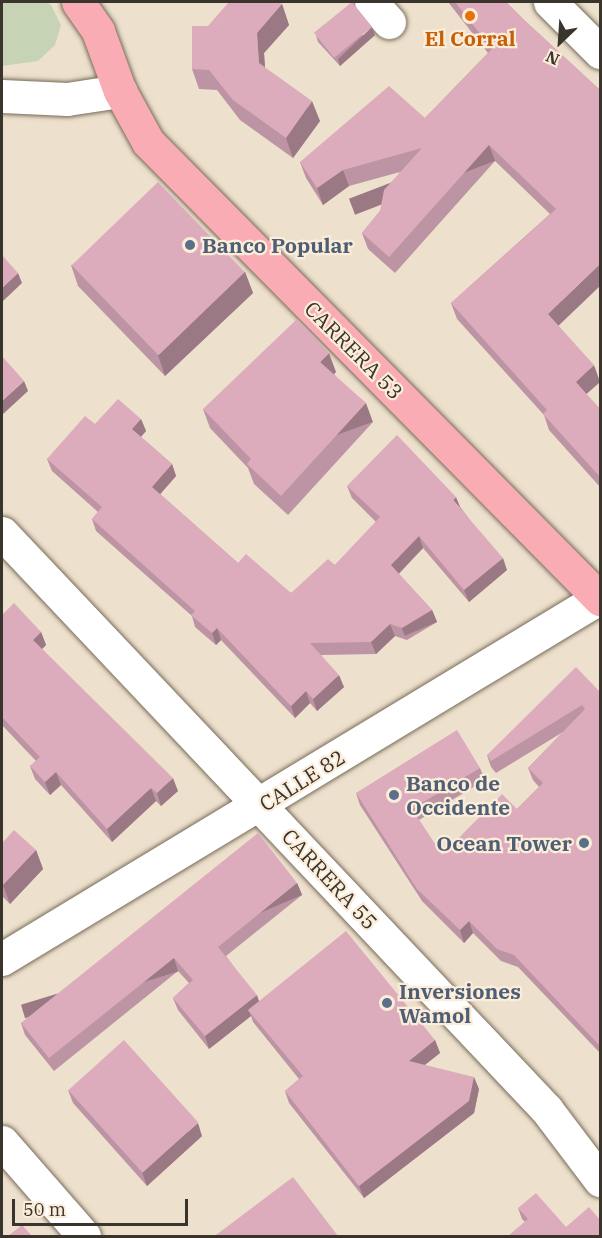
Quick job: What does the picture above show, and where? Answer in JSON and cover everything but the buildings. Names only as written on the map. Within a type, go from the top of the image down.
[{"type":"main road","name":"CARRERA 53","points":[[78,2],[98,30],[120,91],[148,142],[600,598]]},
{"type":"street","points":[[550,2],[600,52]]},
{"type":"street","points":[[2,96],[67,99],[120,91]]},
{"type":"street","name":"CARRERA 55","points":[[2,533],[547,1110],[600,1180]]},
{"type":"street","name":"CALLE 82","points":[[2,959],[260,806],[600,598]]},
{"type":"street","points":[[2,1142],[84,1236]]},
{"type":"green space","points":[[2,2],[47,2],[51,5],[61,25],[55,45],[38,61],[2,66]]},
{"type":"place","name":"El Corral","points":[[470,16]]},
{"type":"place","name":"Banco Popular","points":[[190,245]]},
{"type":"place","name":"Banco de Occidente","points":[[394,795]]},
{"type":"place","name":"Ocean Tower","points":[[584,843]]},
{"type":"place","name":"Inversiones Wamol","points":[[387,1003]]}]
